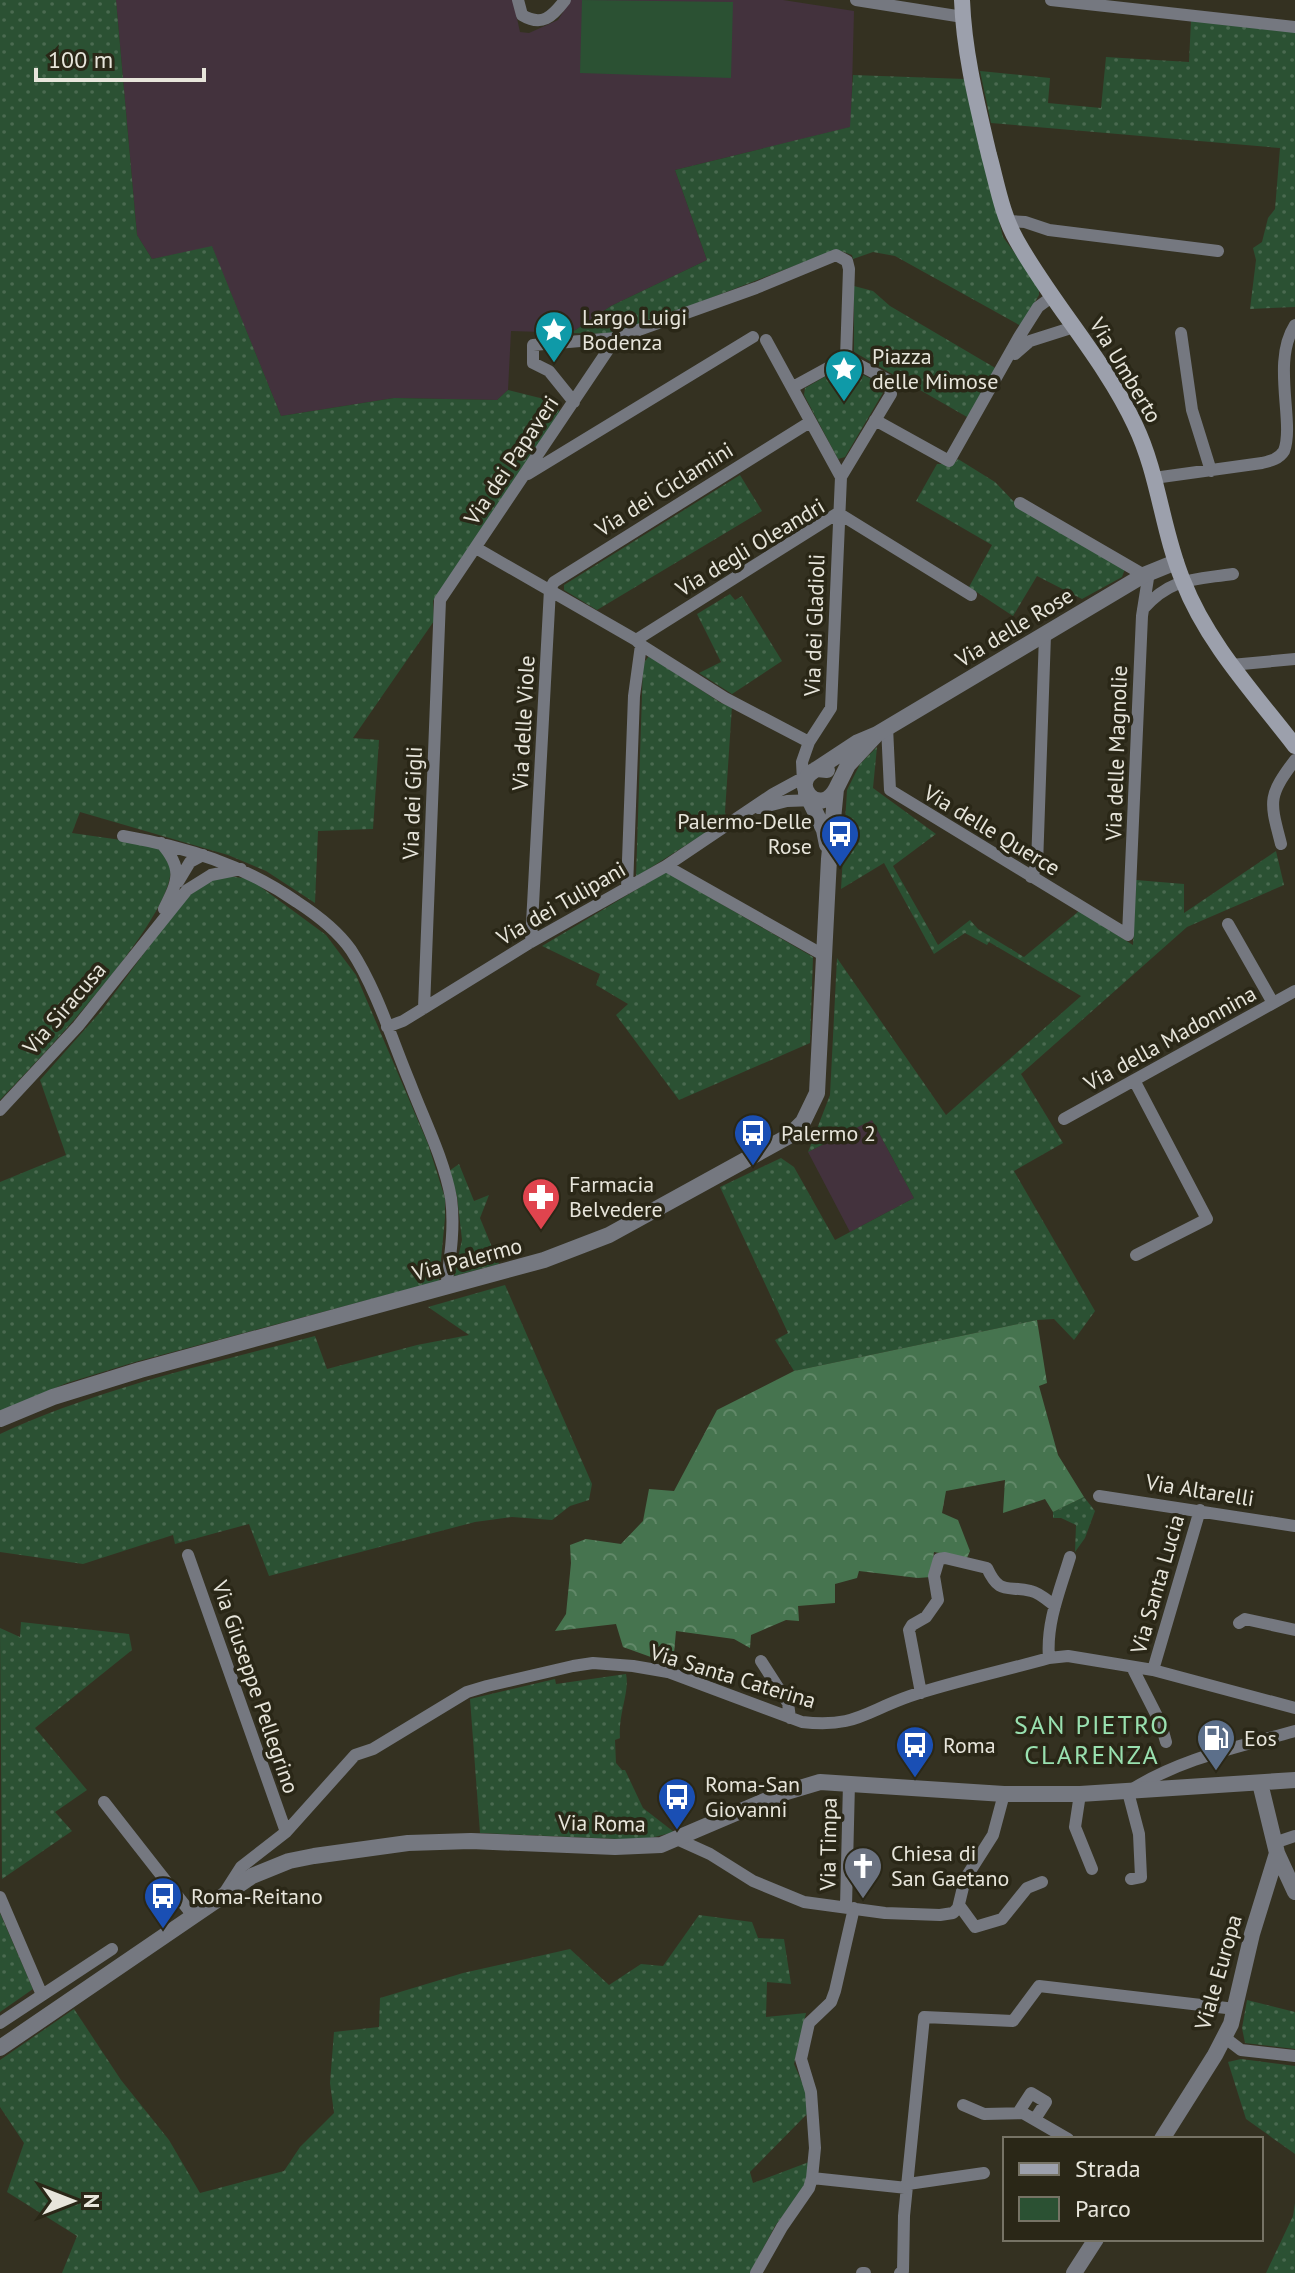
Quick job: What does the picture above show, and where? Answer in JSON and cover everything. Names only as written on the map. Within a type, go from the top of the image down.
[{"type":"main road","name":"Via Umberto","points":[[962,8],[981,121],[1012,229],[1125,406],[1143,442],[1176,562],[1202,620],[1231,665],[1295,746]]},
{"type":"street","points":[[518,0],[522,15],[542,22],[554,16],[565,0]]},
{"type":"street","points":[[856,0],[962,8]]},
{"type":"street","points":[[1051,0],[1295,27]]},
{"type":"street","points":[[1012,229],[1049,230],[1218,251]]},
{"type":"street","points":[[574,402],[549,371],[533,363],[533,345],[616,338],[756,288],[836,255],[847,261],[849,269],[846,352]]},
{"type":"street","points":[[879,422],[949,461],[1019,337],[1038,307],[1053,296]]},
{"type":"street","points":[[1154,478],[1262,463],[1276,459],[1284,452],[1289,422],[1285,359],[1290,333],[1295,325]]},
{"type":"street","points":[[1007,362],[1030,341],[1074,327]]},
{"type":"street","points":[[1181,333],[1192,410],[1211,471]]},
{"type":"street","name":"Via dei Papaveri","points":[[440,600],[616,338]]},
{"type":"street","points":[[525,475],[760,338],[791,383],[807,424],[840,480],[879,422],[891,394],[888,380],[846,352]]},
{"type":"street","points":[[791,383],[846,352]]},
{"type":"street","name":"Via dei Ciclamini","points":[[550,589],[554,582],[807,424]]},
{"type":"street","points":[[546,445],[558,457]]},
{"type":"street","name":"Via dei Gladioli","points":[[808,781],[809,742],[831,708],[840,480]]},
{"type":"street","points":[[1020,503],[1146,573]]},
{"type":"street","name":"Via degli Oleandri","points":[[638,642],[838,513],[971,595]]},
{"type":"street","points":[[476,548],[638,642],[725,698],[809,742]]},
{"type":"street","name":"Via delle Rose","points":[[882,730],[1146,573],[1176,562]]},
{"type":"street","name":"Via delle Magnolie","points":[[1128,935],[1146,573]]},
{"type":"street","points":[[1143,609],[1165,588],[1183,581],[1233,574]]},
{"type":"street","name":"Via delle Viole","points":[[531,942],[550,589]]},
{"type":"street","name":"Via dei Gigli","points":[[424,1008],[440,600]]},
{"type":"street","points":[[1031,877],[1037,865],[1045,635]]},
{"type":"street","points":[[627,888],[638,642]]},
{"type":"street","points":[[1231,665],[1295,659]]},
{"type":"street","points":[[752,810],[776,803],[858,742],[882,730]]},
{"type":"street","points":[[808,781],[830,798],[848,765],[882,730]]},
{"type":"street","name":"Via delle Querce","points":[[882,730],[890,790],[1128,935]]},
{"type":"street","points":[[1281,844],[1271,803],[1279,783],[1295,760]]},
{"type":"street","points":[[808,781],[829,771],[833,775],[836,787],[829,859]]},
{"type":"street","points":[[808,781],[824,830],[829,859]]},
{"type":"street","name":"Via dei Tulipani","points":[[387,1027],[666,866],[773,794],[808,781]]},
{"type":"street","points":[[123,836],[219,859],[276,887],[335,930],[360,966],[437,1151],[450,1196],[453,1236],[446,1288]]},
{"type":"street","points":[[160,843],[174,861],[182,886],[211,875],[241,869]]},
{"type":"street","name":"Via Siracusa","points":[[0,1110],[78,1026],[153,930],[182,886],[190,862],[203,855]]},
{"type":"street","name":"Via Palermo","points":[[0,1419],[53,1397],[104,1381],[521,1268],[581,1247],[609,1235],[789,1136],[803,1122],[817,1093],[829,859]]},
{"type":"street","points":[[666,866],[825,956]]},
{"type":"street","points":[[1228,924],[1273,1003]]},
{"type":"street","name":"Via della Madonnina","points":[[1064,1119],[1295,991]]},
{"type":"street","points":[[1134,1080],[1207,1219],[1136,1255]]},
{"type":"street","name":"Via Altarelli","points":[[1099,1496],[1295,1526]]},
{"type":"street","name":"Via Santa Lucia","points":[[1153,1670],[1200,1510]]},
{"type":"street","name":"Via Giuseppe Pellegrino","points":[[188,1555],[286,1832]]},
{"type":"street","points":[[1049,1658],[1048,1645],[1055,1606],[1070,1557]]},
{"type":"street","points":[[921,1693],[909,1630],[926,1617],[938,1600],[934,1576],[939,1559],[953,1559],[987,1568],[994,1583],[1001,1588],[1031,1591],[1055,1606]]},
{"type":"street","points":[[1239,1623],[1245,1619],[1295,1630]]},
{"type":"street","name":"Via Santa Caterina","points":[[224,1894],[241,1867],[286,1832],[355,1755],[373,1749],[467,1692],[573,1666],[593,1663],[668,1672],[790,1718],[814,1723],[845,1723],[921,1693],[1049,1658],[1068,1656],[1153,1670],[1295,1708]]},
{"type":"street","points":[[761,1661],[788,1703],[790,1718]]},
{"type":"street","points":[[1132,1667],[1161,1724],[1166,1742]]},
{"type":"street","points":[[1131,1879],[1141,1877],[1139,1834],[1128,1792],[1147,1779],[1190,1760],[1295,1731]]},
{"type":"street","name":"Via Roma","points":[[0,2048],[224,1894],[252,1876],[289,1861],[370,1847],[471,1841],[644,1848],[679,1840],[783,1793],[820,1782],[1004,1794],[1080,1794],[1295,1780]]},
{"type":"street","name":"Via Timpa","points":[[812,2178],[815,2148],[811,2092],[801,2059],[809,2023],[831,2002],[835,1991],[850,1907],[849,1783]]},
{"type":"street","points":[[1260,1783],[1276,1848],[1295,1894]]},
{"type":"street","points":[[679,1840],[710,1854],[753,1881],[804,1902],[885,1913],[940,1915],[953,1913],[959,1905],[965,1879],[993,1835],[1004,1794]]},
{"type":"street","points":[[1080,1794],[1075,1827],[1092,1869]]},
{"type":"street","points":[[104,1802],[194,1917]]},
{"type":"street","points":[[1276,1848],[1295,1836]]},
{"type":"street","name":"Viale Europa","points":[[1163,2137],[1224,2037],[1235,2009],[1276,1848]]},
{"type":"street","points":[[959,1905],[975,1927],[1002,1919],[1027,1888],[1042,1882]]},
{"type":"street","points":[[1266,1888],[1295,1894]]},
{"type":"street","points":[[0,1897],[42,1995]]},
{"type":"street","points":[[0,2023],[112,1949]]},
{"type":"street","points":[[900,2273],[903,2271],[924,2017],[1013,2021],[1039,1986],[1235,2009]]},
{"type":"street","points":[[1224,2037],[1241,2050],[1295,2056]]},
{"type":"street","points":[[1018,2113],[1031,2093],[1046,2102],[1035,2119]]},
{"type":"street","points":[[963,2105],[984,2114],[1023,2113],[1065,2137]]},
{"type":"street","points":[[756,2273],[809,2188],[812,2178],[908,2186],[984,2173]]},
{"type":"street","points":[[1074,2273],[1095,2241]]},
{"type":"shaded area","points":[[116,0],[513,0],[520,32],[529,33],[558,20],[571,0],[783,0],[854,11],[851,127],[675,170],[707,260],[611,306],[571,333],[511,331],[508,390],[497,400],[394,398],[281,416],[212,247],[152,259],[137,235]]},
{"type":"shaded area","points":[[872,1120],[914,1198],[850,1232],[808,1152]]},
{"type":"green space","points":[[0,0],[116,0],[137,235],[152,259],[212,246],[281,416],[394,398],[497,400],[508,390],[552,401],[560,412],[433,601],[434,621],[353,738],[379,740],[373,829],[318,831],[315,903],[266,871],[228,855],[80,812],[72,833],[156,845],[170,864],[167,887],[153,916],[103,986],[0,1100]]},
{"type":"green space","points":[[582,0],[733,2],[731,78],[580,73]]},
{"type":"green space","points":[[1191,20],[1295,31],[1295,307],[1250,309],[1256,260],[1253,248],[1262,242],[1268,218],[1275,209],[1280,148],[991,123],[980,71],[1050,78],[1048,103],[1101,108],[1106,57],[1189,62]]},
{"type":"green space","points":[[853,75],[965,79],[1003,237],[1039,286],[1039,295],[1021,326],[895,256],[873,252],[853,259],[852,255],[841,251],[828,253],[616,334],[571,333],[611,306],[707,260],[675,170],[850,127]]},
{"type":"green space","points":[[854,286],[873,291],[890,306],[997,369],[967,417],[854,352]]},
{"type":"green space","points":[[844,366],[880,383],[884,391],[845,457],[838,459],[804,395],[805,388]]},
{"type":"green space","points":[[958,459],[995,482],[1017,505],[1125,569],[1122,577],[1082,599],[1037,576],[1013,616],[969,587],[992,545],[916,501],[937,464],[953,464]]},
{"type":"green space","points":[[740,475],[762,511],[597,610],[564,590],[564,585]]},
{"type":"green space","points":[[730,594],[735,600],[742,596],[782,661],[732,694],[699,673],[721,662],[697,614]]},
{"type":"green space","points":[[649,656],[721,703],[732,706],[727,819],[636,877],[643,664]]},
{"type":"green space","points":[[877,747],[873,788],[936,834],[893,866],[938,945],[970,920],[978,929],[1024,957],[1079,911],[1133,945],[1136,880],[1184,884],[1184,913],[1276,851],[1284,885],[1187,927],[1021,1074],[1063,1143],[1014,1171],[1095,1311],[1074,1340],[1054,1319],[1037,1320],[794,1371],[775,1340],[788,1333],[720,1187],[781,1158],[794,1167],[835,1240],[914,1198],[872,1120],[808,1152],[830,1095],[837,958],[946,1115],[1081,996],[989,942],[987,945],[965,933],[934,954],[884,863],[841,889],[847,790],[860,764]]},
{"type":"green space","points":[[666,872],[813,957],[810,1043],[679,1100],[616,1015],[628,1004],[596,985],[600,974],[542,946]]},
{"type":"green space","points":[[228,876],[250,879],[326,935],[356,975],[428,1144],[445,1198],[439,1281],[135,1362],[67,1383],[0,1411],[0,1182],[66,1155],[40,1080],[102,1010],[185,898],[213,879]]},
{"type":"green space","points":[[459,1164],[474,1201],[489,1195],[480,1218],[499,1264],[454,1276],[462,1240],[457,1196],[449,1171]]},
{"type":"green space","points":[[505,1285],[592,1484],[589,1500],[570,1506],[552,1520],[512,1517],[475,1522],[269,1576],[249,1524],[175,1544],[173,1535],[83,1564],[0,1552],[0,1434],[116,1390],[315,1336],[327,1369],[469,1335],[428,1307]]},
{"type":"green space","points":[[1037,1320],[1047,1383],[1039,1386],[1058,1455],[1084,1497],[1053,1512],[1045,1499],[1003,1513],[1005,1480],[946,1491],[942,1513],[958,1520],[970,1551],[967,1558],[934,1552],[931,1577],[859,1571],[857,1578],[835,1584],[835,1603],[798,1606],[799,1621],[786,1620],[751,1635],[750,1648],[734,1639],[676,1631],[673,1665],[623,1647],[616,1624],[555,1631],[566,1614],[570,1545],[586,1539],[621,1544],[643,1521],[649,1489],[674,1491],[717,1410],[794,1371]]},
{"type":"green space","points":[[1084,1497],[1095,1511],[1085,1538],[1075,1552],[1076,1525],[1053,1518],[1053,1512]]},
{"type":"green space","points":[[21,1622],[129,1634],[132,1650],[35,1728],[87,1790],[55,1812],[72,1831],[2,1879],[0,1628],[20,1637]]},
{"type":"green space","points":[[626,1674],[620,1738],[615,1740],[616,1763],[625,1770],[643,1808],[674,1832],[643,1840],[480,1833],[470,1699],[555,1679],[556,1684]]},
{"type":"green space","points":[[0,1913],[33,1989],[0,2012]]},
{"type":"green space","points":[[699,1915],[752,1922],[758,1938],[784,1939],[791,1984],[767,1982],[766,2017],[806,2013],[794,2064],[806,2091],[807,2114],[750,2172],[753,2183],[809,2162],[805,2186],[775,2226],[750,2273],[62,2273],[77,2236],[7,2192],[24,2143],[0,2107],[0,2060],[74,2009],[121,2080],[169,2140],[200,2193],[284,2171],[300,2147],[334,2113],[330,2083],[334,2032],[379,2027],[380,1998],[463,1973],[570,1949],[609,1985],[641,1964],[663,1966]]},
{"type":"green space","points":[[1247,2000],[1295,2012],[1295,2049],[1245,2043],[1242,2028]]},
{"type":"green space","points":[[1241,2059],[1295,2066],[1295,2154],[1246,2119],[1228,2062]]},
{"type":"green space","points":[[1295,2203],[1295,2273],[1266,2273],[1293,2216]]},
{"type":"place","name":"Largo Luigi Bodenza","points":[[554,364]]},
{"type":"place","name":"Piazza delle Mimose","points":[[844,403]]},
{"type":"place","name":"Palermo-Delle Rose","points":[[840,868]]},
{"type":"place","name":"Palermo 2","points":[[753,1167]]},
{"type":"place","name":"Farmacia Belvedere","points":[[541,1231]]},
{"type":"place","name":"Eos","points":[[1216,1772]]},
{"type":"place","name":"Roma","points":[[915,1779]]},
{"type":"place","name":"Roma-San Giovanni","points":[[677,1831]]},
{"type":"place","name":"Chiesa di San Gaetano","points":[[863,1900]]},
{"type":"place","name":"Roma-Reitano","points":[[163,1930]]},
{"type":"district","name":"SAN PIETRO CLARENZA","points":[[1092,1740]]}]
